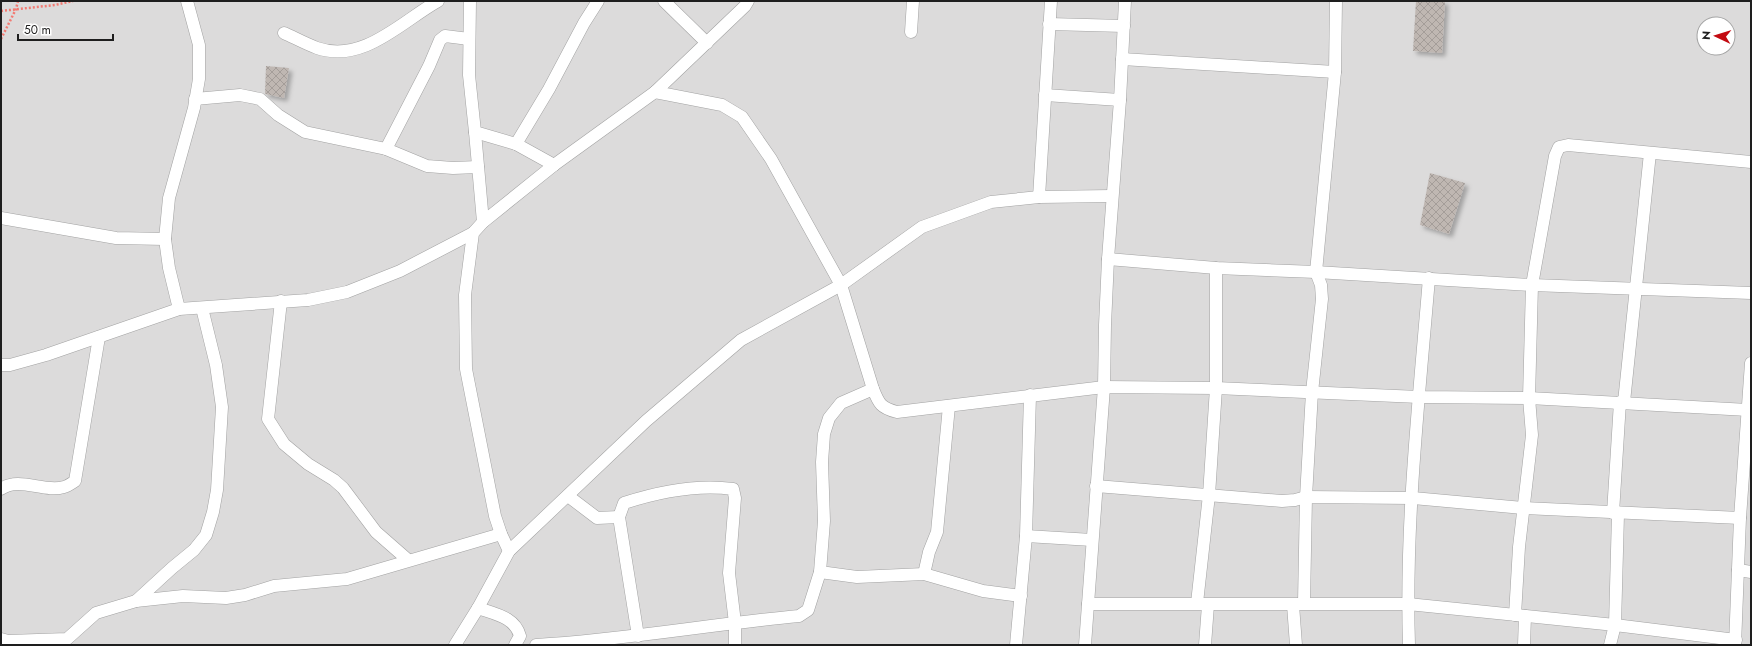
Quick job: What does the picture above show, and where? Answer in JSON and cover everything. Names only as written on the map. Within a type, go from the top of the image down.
[{"type":"street","points":[[179,310],[169,268],[165,239],[169,198],[199,79],[198,45],[186,1]]},
{"type":"street","points":[[284,33],[318,48],[336,52],[356,50],[388,34],[438,1]]},
{"type":"street","points":[[470,1],[470,75],[483,222]]},
{"type":"street","points":[[516,144],[549,89],[584,23],[598,1]]},
{"type":"street","points":[[664,1],[707,43]]},
{"type":"street","points":[[1,365],[10,365],[46,355],[179,310],[308,300],[347,292],[400,272],[473,232],[483,222],[554,165],[655,92],[745,6],[748,1]]},
{"type":"street","points":[[911,32],[913,1]]},
{"type":"street","points":[[1039,197],[1051,1]]},
{"type":"street","points":[[1085,645],[1104,387],[1108,259],[1120,100],[1125,1]]},
{"type":"street","points":[[1296,645],[1312,392],[1322,299],[1320,278],[1316,272],[1335,72],[1336,1]]},
{"type":"street","points":[[1049,24],[1124,26]]},
{"type":"street","points":[[386,149],[429,66],[440,40],[445,36],[469,38]]},
{"type":"street","points":[[1122,59],[1335,72]]},
{"type":"street","points":[[655,92],[722,105],[742,117],[771,159],[841,284],[873,389],[878,400],[885,409],[898,412],[1104,387],[1216,388],[1419,397],[1529,398],[1748,410]]},
{"type":"street","points":[[1045,94],[1120,100]]},
{"type":"street","points":[[195,99],[240,95],[260,99],[278,115],[304,132],[386,149],[427,166],[453,168],[478,167]]},
{"type":"street","points":[[475,132],[516,144],[554,165]]},
{"type":"street","points":[[1524,645],[1520,615],[1519,547],[1532,435],[1529,398],[1532,285],[1555,156],[1559,147],[1568,145],[1751,162]]},
{"type":"street","points":[[1610,645],[1615,625],[1616,514],[1622,402],[1650,153]]},
{"type":"street","points":[[455,645],[510,551],[646,421],[741,340],[841,284],[922,227],[990,202],[1039,197],[1112,196]]},
{"type":"street","points":[[1,218],[116,238],[165,239]]},
{"type":"street","points":[[473,232],[465,295],[466,369],[492,501],[501,534],[510,551]]},
{"type":"street","points":[[1108,259],[1216,268],[1429,278],[1532,285],[1635,290],[1751,293]]},
{"type":"street","points":[[1205,645],[1203,604],[1216,388],[1216,268]]},
{"type":"street","points":[[1409,645],[1408,604],[1412,498],[1429,278]]},
{"type":"street","points":[[281,302],[268,419],[284,444],[308,464],[334,480],[343,488],[376,532],[408,560]]},
{"type":"street","points":[[136,601],[194,550],[206,535],[213,512],[217,490],[222,407],[216,364],[202,308]]},
{"type":"street","points":[[1,489],[7,485],[18,484],[42,487],[63,487],[75,481],[99,337]]},
{"type":"street","points":[[1088,604],[1408,604],[1615,625],[1735,643],[1740,518],[1748,469],[1748,410],[1751,363]]},
{"type":"street","points":[[536,645],[579,643],[799,616],[808,610],[820,572],[824,521],[822,490],[824,434],[829,418],[841,403],[873,389]]},
{"type":"street","points":[[1016,645],[1026,536],[1030,395]]},
{"type":"street","points":[[924,574],[929,552],[937,532],[949,406]]},
{"type":"street","points":[[638,636],[619,517],[624,503],[685,489],[715,486],[733,489],[735,498],[730,573],[735,623],[735,645]]},
{"type":"street","points":[[1096,486],[1282,501],[1306,497],[1412,498],[1523,508],[1616,514],[1740,518]]},
{"type":"street","points":[[568,496],[597,518],[619,517]]},
{"type":"street","points":[[1,640],[72,642],[96,613],[136,601],[183,596],[226,598],[245,595],[274,586],[347,579],[501,534]]},
{"type":"street","points":[[1026,536],[1092,540]]},
{"type":"street","points":[[1738,570],[1751,572]]},
{"type":"street","points":[[820,572],[857,577],[924,574],[946,579],[983,591],[1021,596]]},
{"type":"street","points":[[478,608],[511,620],[518,629],[520,636],[515,645]]},
{"type":"path","points":[[1,39],[16,9],[18,1]]},
{"type":"path","points":[[1,11],[55,5],[73,1]]},
{"type":"shaded area","points":[[1,1],[1751,1],[1751,645],[1,645]]},
{"type":"building","points":[[1416,1],[1445,1],[1442,53],[1413,51]]},
{"type":"building","points":[[266,66],[289,68],[284,98],[265,94]]},
{"type":"building","points":[[1430,173],[1465,183],[1449,234],[1420,225]]}]
